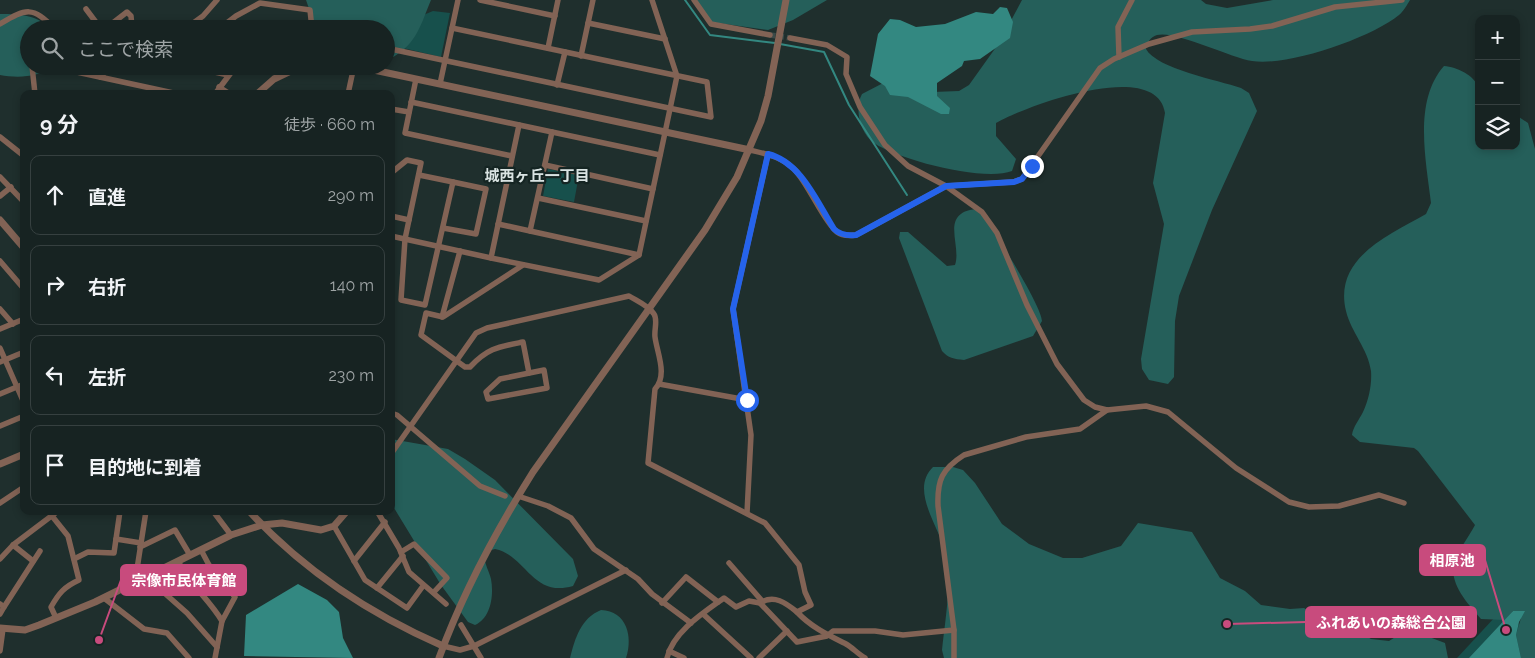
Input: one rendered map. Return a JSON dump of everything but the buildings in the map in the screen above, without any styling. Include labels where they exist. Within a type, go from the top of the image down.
[{"type":"street","points":[[197,20],[217,0]]},
{"type":"street","points":[[440,84],[458,0]]},
{"type":"street","points":[[480,0],[555,16]]},
{"type":"street","points":[[548,48],[558,0]]},
{"type":"street","points":[[581,56],[593,0]]},
{"type":"street","points":[[395,237],[599,280],[639,255],[677,76],[651,0]]},
{"type":"street","points":[[694,0],[711,24],[770,35]]},
{"type":"street","points":[[439,658],[487,548],[518,496],[724,201],[750,150],[768,96],[786,0]]},
{"type":"street","points":[[1119,57],[1118,27],[1132,0]]},
{"type":"street","points":[[395,75],[776,156],[795,170],[834,229],[843,234],[856,235],[946,186],[1014,182],[1022,179],[1100,68],[1119,57],[1149,44],[1192,32],[1265,27],[1335,6],[1402,0]]},
{"type":"street","points":[[231,20],[260,3],[310,10],[311,20]]},
{"type":"street","points":[[86,9],[95,20]]},
{"type":"street","points":[[0,24],[22,11],[31,11],[45,20]]},
{"type":"street","points":[[116,20],[127,12],[131,16],[131,20]]},
{"type":"street","points":[[588,23],[665,39]]},
{"type":"street","points":[[395,50],[711,117],[707,82],[452,28]]},
{"type":"street","points":[[790,38],[827,44],[847,57],[846,74],[860,107],[885,145],[908,166],[946,186],[982,212],[997,233],[1027,305],[1057,364],[1084,400],[1095,407],[1107,410],[1146,406],[1168,412],[1236,468],[1289,502],[1309,507],[1339,506],[1379,495],[1404,503]]},
{"type":"street","points":[[557,85],[565,52]]},
{"type":"street","points":[[33,75],[35,90]]},
{"type":"street","points":[[91,75],[160,90]]},
{"type":"street","points":[[217,90],[228,75]]},
{"type":"street","points":[[262,90],[284,75]]},
{"type":"street","points":[[349,90],[352,75]]},
{"type":"street","points":[[416,79],[404,133],[512,156]]},
{"type":"street","points":[[219,87],[224,90]]},
{"type":"street","points":[[411,102],[660,156]]},
{"type":"street","points":[[395,110],[409,112]]},
{"type":"street","points":[[491,258],[519,125]]},
{"type":"street","points":[[530,231],[552,132]]},
{"type":"street","points":[[0,137],[20,152]]},
{"type":"street","points":[[747,513],[751,435],[733,309],[768,154]]},
{"type":"street","points":[[395,170],[406,160],[421,163],[405,239],[400,300],[425,305],[453,182]]},
{"type":"street","points":[[545,165],[654,188]]},
{"type":"street","points":[[419,175],[486,189],[476,234],[443,228]]},
{"type":"street","points":[[0,177],[20,197]]},
{"type":"street","points":[[0,196],[11,187]]},
{"type":"street","points":[[538,198],[646,221]]},
{"type":"street","points":[[395,217],[409,220]]},
{"type":"street","points":[[0,220],[20,243]]},
{"type":"street","points":[[498,224],[639,255]]},
{"type":"street","points":[[442,316],[460,251]]},
{"type":"street","points":[[0,261],[20,284]]},
{"type":"street","points":[[523,265],[442,316],[426,313],[421,335],[465,367],[470,367],[486,352],[497,347],[523,342],[529,373]]},
{"type":"street","points":[[395,449],[476,333],[487,328],[629,296],[649,309],[656,318],[655,335],[661,372],[659,384],[655,389],[648,463],[765,523],[799,564],[804,592],[811,605],[798,612]]},
{"type":"street","points":[[0,309],[13,324]]},
{"type":"street","points":[[0,329],[20,321]]},
{"type":"street","points":[[0,348],[3,360],[20,394]]},
{"type":"street","points":[[3,360],[20,354]]},
{"type":"street","points":[[544,370],[547,388],[488,399],[486,392],[500,379],[529,373],[544,370]]},
{"type":"street","points":[[659,384],[747,400]]},
{"type":"street","points":[[0,394],[20,386]]},
{"type":"street","points":[[954,658],[954,630],[938,506],[938,487],[942,475],[949,466],[964,455],[1026,438],[1080,429],[1107,410]]},
{"type":"street","points":[[395,414],[480,486],[505,496]]},
{"type":"street","points":[[0,426],[20,418]]},
{"type":"street","points":[[0,464],[20,456]]},
{"type":"street","points":[[0,503],[20,490]]},
{"type":"street","points":[[518,496],[548,506],[572,518],[594,549],[626,570],[662,603],[691,623]]},
{"type":"street","points":[[74,559],[88,552],[114,553],[119,515]]},
{"type":"street","points":[[135,582],[145,515]]},
{"type":"street","points":[[216,515],[231,535]]},
{"type":"street","points":[[253,515],[300,560],[339,589],[394,623],[443,646],[460,650],[474,646],[626,570]]},
{"type":"street","points":[[0,651],[2,629],[25,630],[56,618],[104,598],[231,535],[262,525],[288,523],[322,530],[334,526],[344,515]]},
{"type":"street","points":[[380,515],[402,554],[409,572],[446,604]]},
{"type":"street","points":[[0,559],[13,545],[52,516],[68,536],[79,580],[66,586],[58,594],[52,607],[56,618]]},
{"type":"street","points":[[354,561],[385,522]]},
{"type":"street","points":[[334,526],[365,580],[406,608],[423,586]]},
{"type":"street","points":[[116,539],[141,545],[175,530],[190,555]]},
{"type":"street","points":[[377,588],[402,554],[414,544],[447,578],[434,592]]},
{"type":"street","points":[[13,545],[34,561]]},
{"type":"street","points":[[201,550],[209,565],[235,594],[222,621],[215,658]]},
{"type":"street","points":[[0,614],[2,606],[40,551]]},
{"type":"street","points":[[178,561],[185,576],[214,608],[222,621]]},
{"type":"street","points":[[728,563],[797,642],[827,636],[834,631],[875,631],[903,635],[954,630]]},
{"type":"street","points":[[154,573],[161,590],[187,613],[217,647]]},
{"type":"street","points":[[662,603],[686,577],[718,602]]},
{"type":"street","points":[[104,598],[144,629],[167,633],[189,658]]},
{"type":"street","points":[[667,658],[669,650],[691,623],[724,598],[736,607],[749,601],[761,602],[768,598],[781,601],[798,612],[806,622],[827,636],[848,645],[865,658]]},
{"type":"street","points":[[703,614],[751,658]]},
{"type":"street","points":[[461,625],[480,658]]},
{"type":"street","points":[[759,658],[787,631]]},
{"type":"street","points":[[669,650],[684,658]]},
{"type":"shaded area","points":[[306,0],[431,0],[415,36],[404,49],[395,56],[395,20],[313,20]]},
{"type":"shaded area","points":[[696,0],[827,0],[793,20],[768,30],[711,22]]},
{"type":"shaded area","points":[[1022,0],[1201,0],[1206,4],[1227,8],[1273,0],[1410,0],[1399,15],[1369,33],[1328,49],[1286,60],[1267,62],[1242,59],[1176,36],[1157,35],[1149,40],[1146,49],[1152,56],[1175,68],[1241,88],[1249,93],[1257,111],[1212,210],[1179,296],[1175,321],[1174,377],[1168,384],[1149,380],[1142,369],[1141,359],[1164,224],[1153,183],[1165,113],[1157,97],[1139,89],[1116,87],[1060,98],[1011,115],[996,123],[996,136],[1016,159],[1012,171],[999,174],[982,174],[942,168],[902,156],[874,143],[869,139],[862,127],[859,107],[862,94],[887,81],[933,92],[959,91],[969,85],[999,43]]},
{"type":"shaded area","points":[[1000,7],[1007,8],[1013,22],[1010,38],[980,59],[964,61],[962,66],[937,83],[937,96],[950,108],[949,114],[941,114],[908,97],[890,95],[885,86],[870,76],[878,34],[890,19],[900,20],[916,27],[945,24],[976,12],[993,14]]},
{"type":"shaded area","points":[[433,11],[450,13],[441,57],[395,46],[395,34],[404,23]]},
{"type":"shaded area","points":[[0,14],[28,16],[38,20],[20,20],[20,75],[34,75],[13,77],[0,75]]},
{"type":"shaded area","points":[[1444,66],[1465,72],[1475,81],[1475,150],[1520,150],[1520,118],[1528,123],[1535,149],[1535,658],[1521,658],[1516,635],[1521,618],[1513,611],[1505,620],[1481,619],[1461,594],[1454,579],[1454,564],[1460,549],[1475,525],[1418,451],[1414,448],[1360,442],[1352,435],[1367,402],[1371,371],[1367,355],[1348,319],[1344,292],[1348,276],[1367,250],[1426,214],[1431,203],[1424,132],[1428,96],[1434,80]]},
{"type":"shaded area","points":[[548,169],[579,175],[574,202],[543,196]]},
{"type":"shaded area","points":[[976,209],[981,211],[1016,267],[1034,299],[1042,321],[1033,336],[964,360],[952,358],[942,351],[899,238],[900,232],[908,232],[947,266],[955,265],[955,223],[958,217],[965,212]]},
{"type":"shaded area","points":[[395,440],[448,449],[495,480],[573,559],[578,576],[573,586],[559,588],[548,586],[538,581],[506,553],[495,549],[488,551],[484,556],[492,585],[490,605],[485,617],[475,625],[468,622],[441,585],[395,510]]},
{"type":"shaded area","points":[[933,467],[953,467],[963,470],[975,483],[1002,524],[1029,544],[1063,558],[1082,558],[1121,546],[1138,523],[1192,532],[1220,578],[1245,591],[1261,605],[1290,609],[1304,608],[1314,614],[1323,626],[1330,630],[1353,628],[1371,639],[1389,641],[1408,629],[1445,643],[1448,658],[944,658],[942,650],[947,602],[948,565],[943,544],[928,509],[924,487],[926,476]]},
{"type":"shaded area","points":[[298,584],[327,600],[339,612],[343,638],[353,658],[244,656],[246,615]]},
{"type":"shaded area","points":[[1508,603],[1535,658],[1457,658]]},
{"type":"shaded area","points":[[601,610],[610,611],[617,615],[626,626],[629,642],[626,658],[570,658],[574,643],[584,623],[588,618]]},
{"type":"shaded area","points":[[1513,611],[1525,611],[1519,622],[1516,635],[1521,658],[1469,658]]},
{"type":"waterway","points":[[685,0],[710,35],[775,43]]},
{"type":"waterway","points":[[780,44],[824,52],[849,105],[907,195]]},
{"type":"tunnel","points":[[770,35],[790,38]]},
{"type":"place","name":"ふれあいの森総合公園","points":[[1227,624]]},
{"type":"place","name":"相原池","points":[[1506,630]]},
{"type":"place","name":"宗像市民体育館","points":[[99,640]]},
{"type":"district","name":"城西ヶ丘一丁目","points":[[537,176]]},
{"type":"route","points":[[747,400],[733,320],[733,309],[768,154],[776,156],[795,170],[804,180],[834,229],[849,236],[856,235],[946,186],[1014,182],[1022,179],[1032,166]]}]
